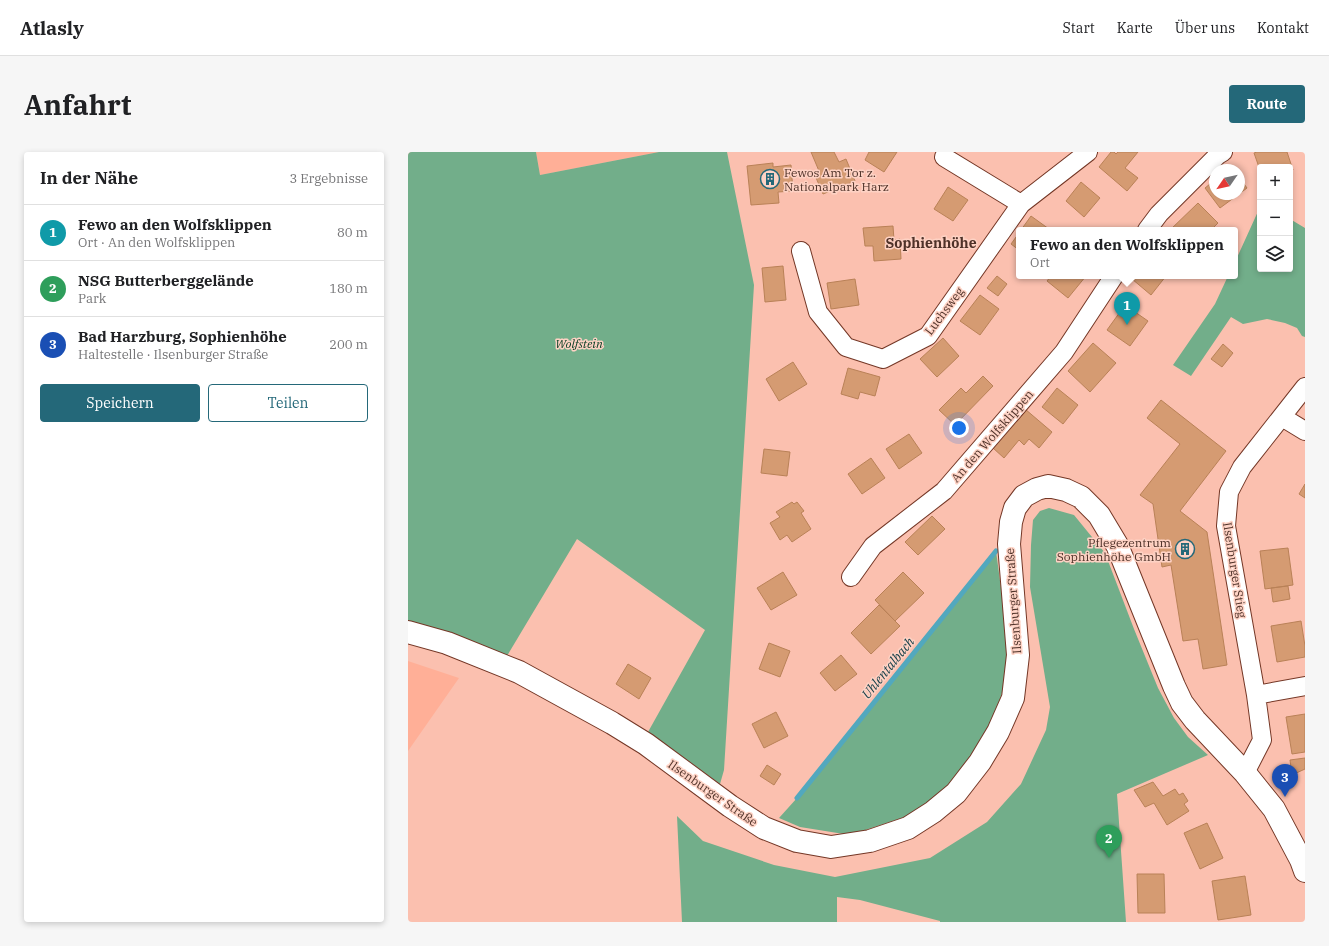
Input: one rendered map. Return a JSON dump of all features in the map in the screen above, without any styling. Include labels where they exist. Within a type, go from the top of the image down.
[{"type":"main road","name":"Ilsenburger Straße","points":[[408,632],[447,643],[519,672],[605,719],[646,744],[730,806],[764,828],[797,841],[831,847],[870,841],[908,828],[933,812],[956,793],[980,762],[998,732],[1013,698],[1018,655],[1009,544],[1011,522],[1015,508],[1024,496],[1036,489],[1048,486],[1066,490],[1081,498],[1099,515],[1117,545],[1182,703],[1195,720],[1245,773],[1274,809],[1301,860],[1305,871]]},
{"type":"street","name":"Luchsweg","points":[[801,251],[818,312],[846,347],[883,360],[928,336],[1021,204],[1088,152]]},
{"type":"street","points":[[1149,227],[1159,214],[1218,155],[1223,152]]},
{"type":"street","points":[[944,157],[1021,204]]},
{"type":"street","name":"An den Wolfsklippen","points":[[850,577],[873,546],[944,491],[1064,352],[1112,279]]},
{"type":"street","name":"Ilsenburger Stieg","points":[[1245,773],[1262,740],[1256,696],[1226,526],[1229,492],[1242,466],[1305,387]]},
{"type":"street","points":[[1282,417],[1305,431]]},
{"type":"street","points":[[1256,696],[1305,686]]},
{"type":"shaded area","points":[[536,152],[659,152],[540,175]]},
{"type":"shaded area","points":[[408,661],[459,678],[408,751]]},
{"type":"green space","name":"Wolfstein","points":[[408,152],[536,152],[540,175],[659,152],[727,152],[754,285],[724,770],[720,784],[648,732],[705,630],[577,539],[501,666],[408,629]]},
{"type":"green space","points":[[1257,214],[1257,272],[1293,272],[1293,221],[1305,228],[1305,337],[1302,336],[1297,328],[1285,323],[1267,319],[1243,324],[1231,317],[1191,376],[1173,365],[1215,304],[1227,279],[1238,279],[1238,255]]},
{"type":"green space","points":[[1049,508],[1074,515],[1105,553],[1158,688],[1174,718],[1188,737],[1208,755],[1117,794],[1126,922],[940,922],[860,900],[837,897],[837,922],[682,922],[677,816],[703,841],[774,865],[835,877],[930,858],[987,822],[1021,784],[1046,730],[1050,707],[1030,587],[1033,520],[1040,511]]},
{"type":"green space","points":[[996,551],[1011,662],[993,723],[962,771],[920,812],[850,835],[800,827],[779,818],[797,798]]},
{"type":"building","points":[[811,152],[834,152],[839,162],[846,159],[855,181],[823,194],[814,173],[819,171]]},
{"type":"building","points":[[869,152],[897,152],[884,172],[865,160]]},
{"type":"building","points":[[1111,152],[1116,154],[1118,152],[1138,152],[1125,168],[1138,178],[1127,191],[1099,167]]},
{"type":"building","points":[[1287,152],[1291,164],[1258,164],[1254,153]]},
{"type":"building","name":"Fewos Am Tor z. Nationalpark Harz","points":[[773,163],[773,167],[791,165],[793,191],[778,192],[779,203],[751,205],[747,166]]},
{"type":"building","points":[[1081,182],[1100,198],[1084,217],[1066,201]]},
{"type":"building","points":[[1209,185],[1209,193],[1205,188]]},
{"type":"building","points":[[948,187],[968,200],[953,221],[934,209]]},
{"type":"building","points":[[1214,200],[1231,200],[1220,208]]},
{"type":"building","points":[[1198,203],[1218,223],[1214,227],[1173,227]]},
{"type":"building","points":[[1031,216],[1046,227],[1023,227]]},
{"type":"building","points":[[893,226],[894,240],[900,239],[901,259],[874,261],[873,246],[865,246],[863,228]]},
{"type":"building","points":[[1016,237],[1016,248],[1011,244]]},
{"type":"building","points":[[783,266],[786,300],[765,302],[762,268]]},
{"type":"building","points":[[997,276],[1007,284],[998,296],[987,288]]},
{"type":"building","points":[[855,279],[859,305],[831,309],[827,283]]},
{"type":"building","points":[[1049,279],[1084,279],[1068,298],[1047,281]]},
{"type":"building","points":[[1132,279],[1164,279],[1151,295]]},
{"type":"building","points":[[980,295],[999,309],[980,335],[960,321]]},
{"type":"building","points":[[1125,305],[1148,321],[1130,346],[1107,330]]},
{"type":"building","points":[[943,338],[959,356],[937,377],[920,359]]},
{"type":"building","points":[[1093,343],[1116,363],[1090,392],[1068,371]]},
{"type":"building","points":[[1223,344],[1233,353],[1222,367],[1211,359]]},
{"type":"building","points":[[793,362],[807,384],[779,401],[766,379]]},
{"type":"building","points":[[848,368],[880,377],[875,396],[860,392],[858,399],[841,394]]},
{"type":"building","points":[[983,376],[993,386],[955,425],[939,410],[961,388],[966,393]]},
{"type":"building","points":[[1057,388],[1078,405],[1063,424],[1042,407]]},
{"type":"building","name":"Pflegezentrum Sophienhöhe GmbH","points":[[1161,400],[1226,451],[1180,511],[1207,532],[1227,665],[1203,669],[1198,639],[1183,641],[1171,565],[1162,567],[1153,504],[1140,495],[1180,444],[1147,418]]},
{"type":"building","points":[[1025,409],[1052,432],[1039,448],[1029,439],[1024,445],[1019,440],[1004,458],[993,448]]},
{"type":"building","points":[[909,434],[922,453],[899,469],[886,449]]},
{"type":"building","points":[[764,449],[790,452],[787,476],[761,473]]},
{"type":"building","points":[[871,458],[885,478],[862,494],[848,474]]},
{"type":"building","points":[[1305,484],[1305,498],[1299,494]]},
{"type":"building","points":[[792,502],[794,504],[797,502],[804,511],[801,513],[811,529],[792,542],[787,535],[780,540],[770,523],[780,517],[776,512]]},
{"type":"building","points":[[932,516],[945,529],[918,555],[905,542]]},
{"type":"building","points":[[1288,548],[1293,585],[1265,589],[1260,551]]},
{"type":"building","points":[[783,572],[797,595],[771,610],[757,588]]},
{"type":"building","points":[[903,572],[924,593],[895,621],[875,600]]},
{"type":"building","points":[[1288,586],[1290,599],[1273,602],[1271,588]]},
{"type":"building","points":[[879,605],[900,626],[871,654],[851,633]]},
{"type":"building","points":[[1301,621],[1305,646],[1305,657],[1277,662],[1271,626]]},
{"type":"building","points":[[769,643],[790,651],[780,677],[759,669]]},
{"type":"building","points":[[841,655],[857,674],[835,691],[820,673]]},
{"type":"building","points":[[628,664],[651,678],[639,699],[616,684]]},
{"type":"building","points":[[776,712],[788,736],[764,748],[752,724]]},
{"type":"building","points":[[1305,714],[1305,752],[1292,754],[1286,717]]},
{"type":"building","points":[[1305,758],[1305,769],[1292,775],[1290,760]]},
{"type":"building","points":[[767,765],[781,774],[774,785],[760,776]]},
{"type":"building","points":[[1153,782],[1163,796],[1175,789],[1179,795],[1183,793],[1188,801],[1184,804],[1189,811],[1167,825],[1154,803],[1145,807],[1134,790]]},
{"type":"building","points":[[1207,823],[1223,858],[1200,869],[1184,833]]},
{"type":"building","points":[[1137,874],[1164,874],[1165,913],[1138,913]]},
{"type":"building","points":[[1245,876],[1251,915],[1218,920],[1212,881]]},
{"type":"waterway","name":"Uhlentalbach","points":[[797,798],[996,551]]},
{"type":"place","name":"Fewos Am Tor z. Nationalpark Harz","points":[[770,179]]},
{"type":"place","name":"Fewo an den Wolfsklippen","points":[[1127,325]]},
{"type":"place","name":"Pflegezentrum Sophienhöhe GmbH","points":[[1185,549]]},
{"type":"place","name":"Bad Harzburg, Sophienhöhe","points":[[1285,797]]},
{"type":"place","name":"NSG Butterberggelände","points":[[1109,858]]},
{"type":"district","name":"Sophienhöhe","points":[[931,243]]}]
